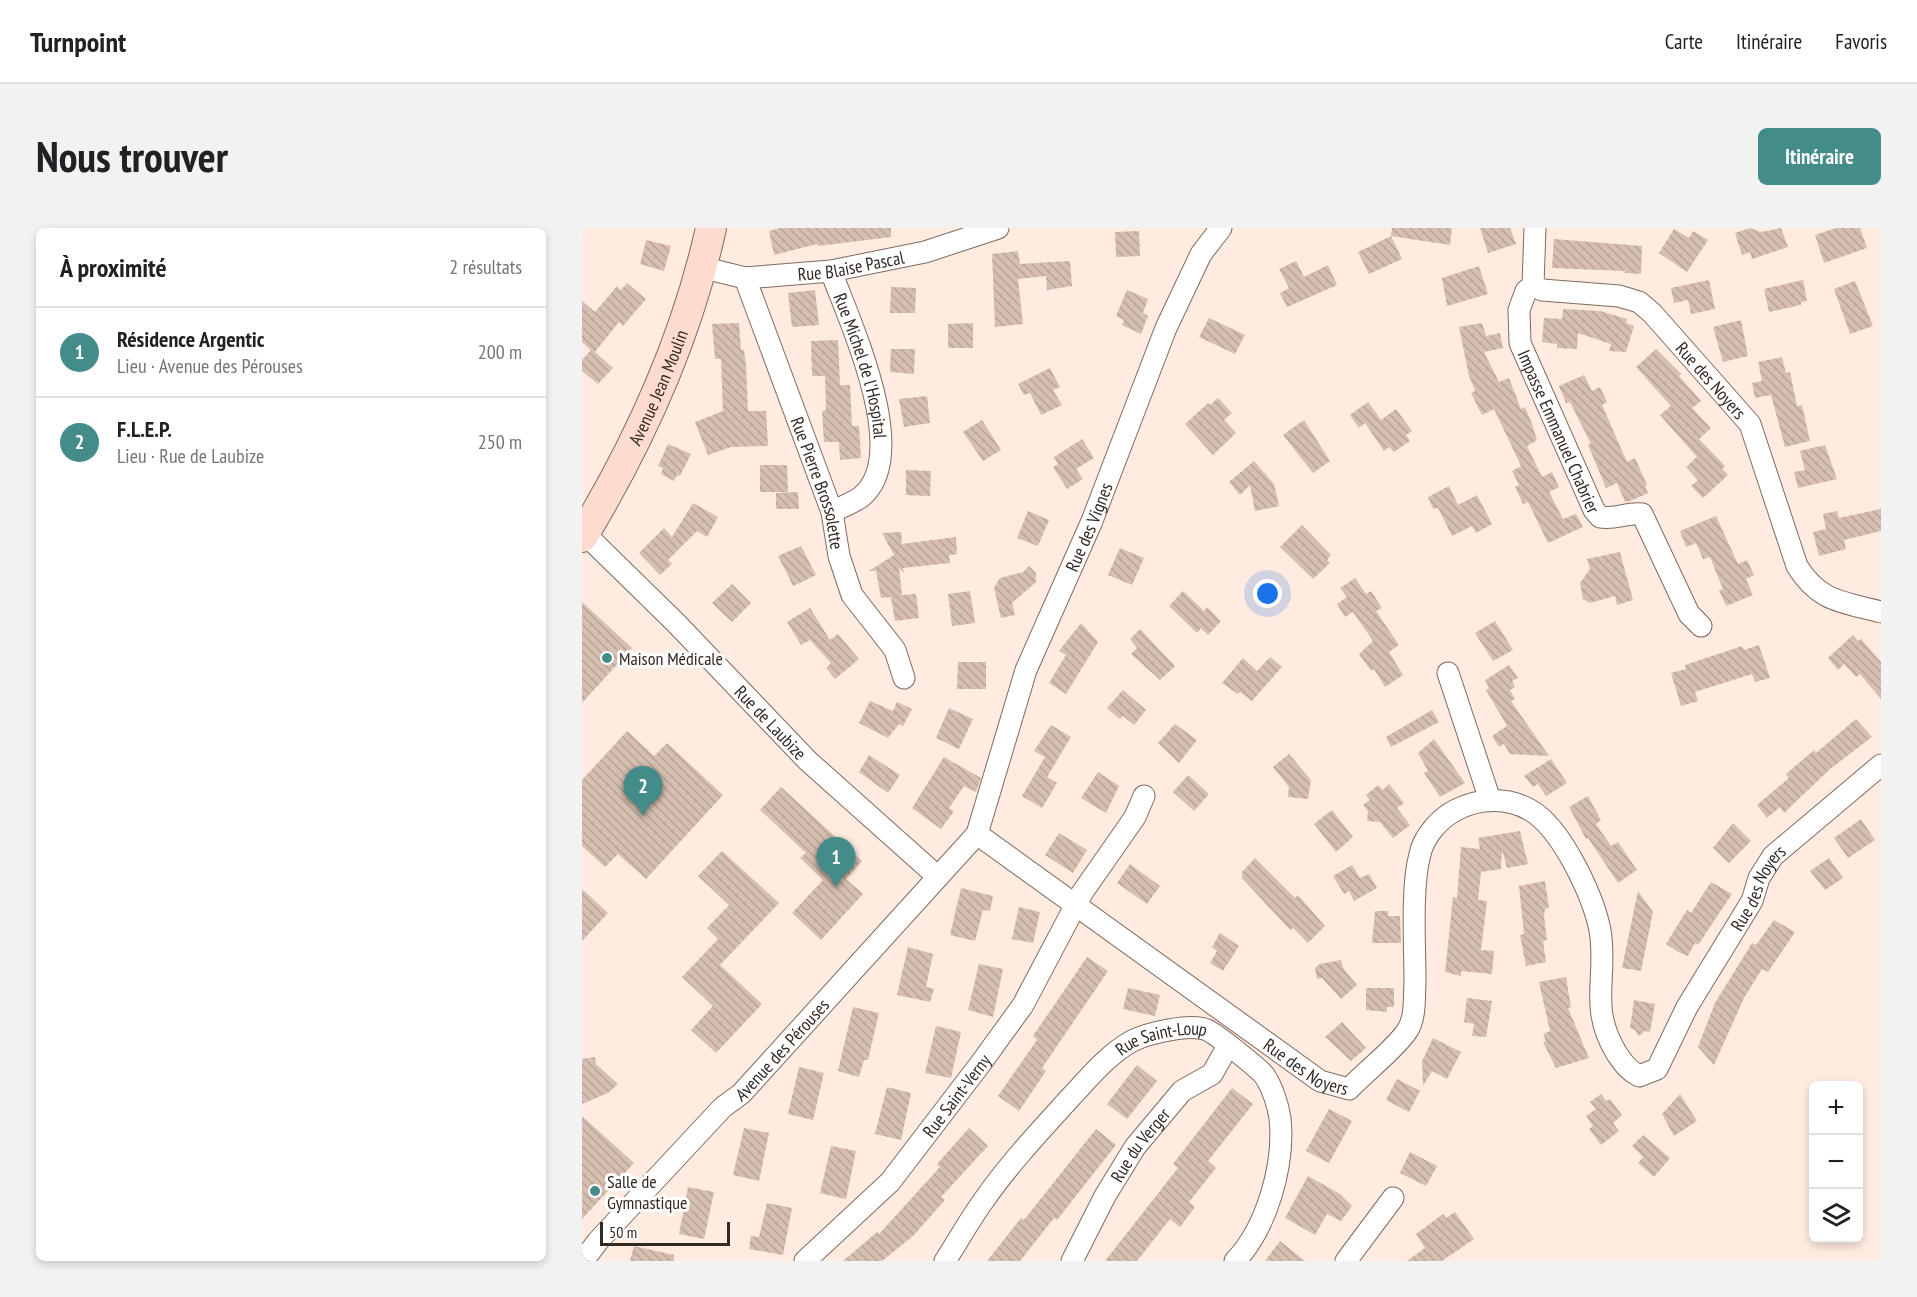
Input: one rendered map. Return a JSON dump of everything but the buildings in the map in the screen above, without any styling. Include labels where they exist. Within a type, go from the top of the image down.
[{"type":"main road","name":"Avenue Jean Moulin","points":[[583,535],[610,488],[669,365],[694,296],[711,228]]},
{"type":"street","name":"Rue Blaise Pascal","points":[[701,267],[745,278],[831,271],[925,252],[998,228]]},
{"type":"street","name":"Rue des Vignes","points":[[978,834],[1026,670],[1092,521],[1166,328],[1200,254],[1221,228]]},
{"type":"street","points":[[1533,285],[1535,228]]},
{"type":"street","name":"Rue Michel de l'Hospital","points":[[831,271],[878,402],[882,444],[873,481],[861,497],[832,512]]},
{"type":"street","name":"Rue Pierre Brossolette","points":[[745,278],[832,512],[839,556],[852,595],[895,650],[904,678]]},
{"type":"street","name":"Rue des Noyers","points":[[1533,285],[1542,290],[1619,296],[1639,302],[1652,314],[1750,424],[1797,566],[1809,585],[1832,599],[1881,612]]},
{"type":"street","name":"Impasse Emmanuel Chabrier","points":[[1533,285],[1526,291],[1519,310],[1520,343],[1594,510],[1600,517],[1611,519],[1633,513],[1642,514],[1689,614],[1701,626]]},
{"type":"street","name":"Rue de Laubize","points":[[583,535],[676,623],[808,761],[938,877]]},
{"type":"street","points":[[1448,673],[1490,800]]},
{"type":"street","name":"Rue des Noyers","points":[[978,834],[1076,907],[1320,1081],[1349,1089],[1408,1030],[1414,1005],[1420,854],[1431,831],[1448,814],[1470,802],[1490,800],[1530,810],[1548,825],[1569,857],[1590,898],[1600,931],[1600,1009],[1605,1034],[1628,1071],[1639,1076],[1657,1069],[1687,1007],[1752,901],[1759,879],[1773,856],[1881,765]]},
{"type":"street","name":"Rue Saint-Verny","points":[[805,1261],[890,1182],[939,1120],[1023,1005],[1082,893],[1135,817],[1144,796]]},
{"type":"street","name":"Avenue des Pérouses","points":[[583,1261],[598,1241],[723,1107],[741,1094],[978,834]]},
{"type":"street","points":[[1207,1029],[1221,1009]]},
{"type":"street","name":"Rue Saint-Loup","points":[[945,1261],[984,1199],[1046,1124],[1101,1066],[1133,1041],[1155,1033],[1181,1029],[1207,1029],[1263,1075],[1273,1094],[1280,1118],[1272,1189],[1263,1220],[1248,1247],[1235,1261]]},
{"type":"street","name":"Rue du Verger","points":[[1072,1261],[1105,1196],[1135,1147],[1182,1091],[1212,1074],[1228,1046]]},
{"type":"street","points":[[1346,1261],[1393,1198]]},
{"type":"place","name":"Maison Médicale","points":[[607,658]]},
{"type":"place","name":"F.L.E.P.","points":[[643,816]]},
{"type":"place","name":"Résidence Argentic","points":[[836,887]]},
{"type":"place","name":"Salle de Gymnastique","points":[[595,1191]]}]
